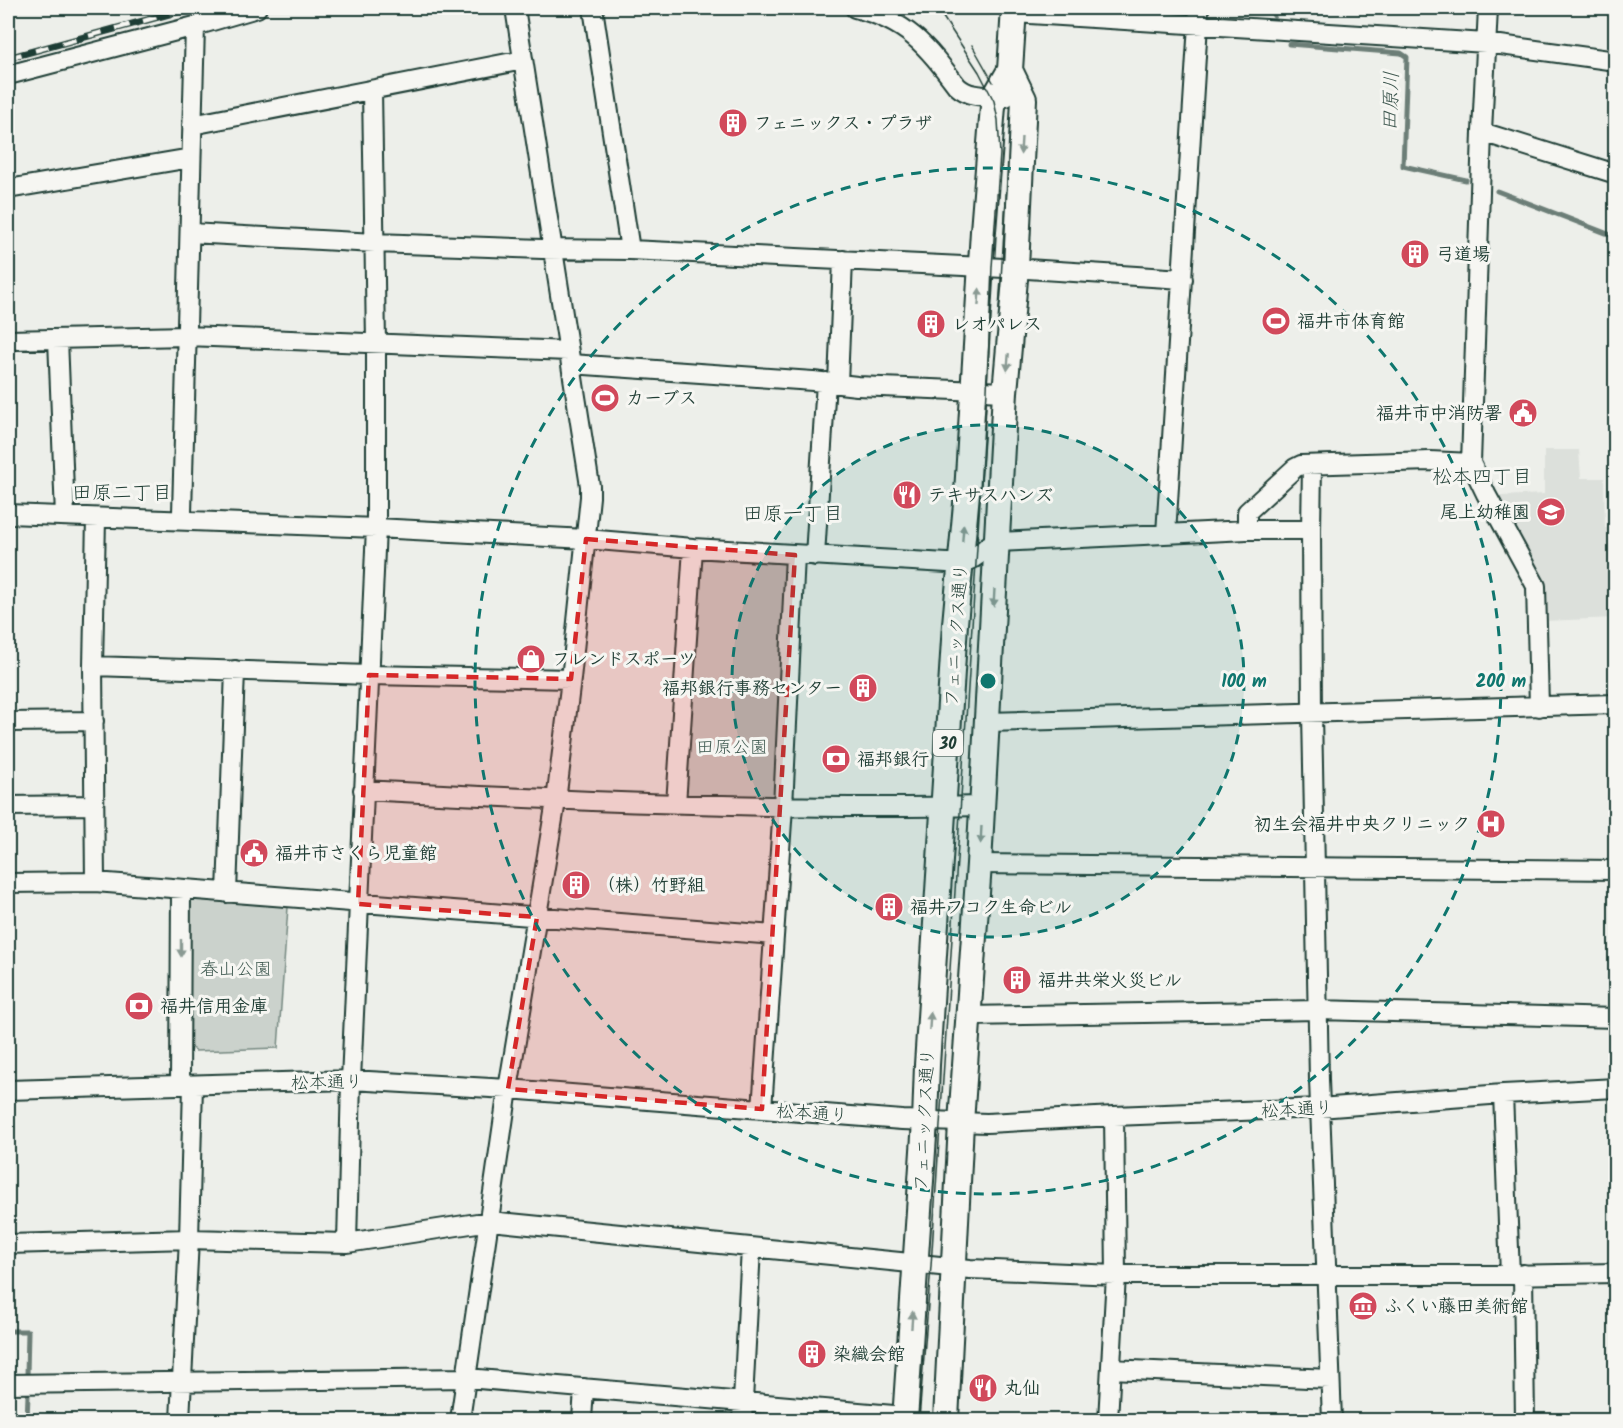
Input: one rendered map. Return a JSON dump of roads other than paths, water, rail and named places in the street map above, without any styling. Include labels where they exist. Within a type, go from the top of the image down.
[{"type":"main road","name":"フェニックス通り","points":[[905,1418],[955,624],[974,390],[993,106],[1010,70],[1014,10]]},
{"type":"main road","name":"フェニックス通り","points":[[946,1420],[961,1123],[980,864],[1005,392],[1016,268],[1024,99],[1010,70]]},
{"type":"street","points":[[8,75],[257,8]]},
{"type":"street","points":[[460,1420],[508,1089],[555,801],[571,679],[590,497],[515,8]]},
{"type":"street","points":[[593,8],[630,250]]},
{"type":"street","points":[[855,8],[890,19],[912,34],[932,54],[962,91],[977,96],[1024,99]]},
{"type":"street","points":[[1488,8],[1471,463],[1536,586],[1539,707]]},
{"type":"street","points":[[1014,10],[1198,16],[1486,44],[1616,61]]},
{"type":"street","points":[[1166,534],[1198,16]]},
{"type":"street","points":[[183,521],[195,26]]},
{"type":"street","points":[[192,125],[523,60]]},
{"type":"street","points":[[347,1243],[358,904],[376,528],[372,90]]},
{"type":"street","points":[[1482,132],[1616,174]]},
{"type":"street","points":[[8,189],[191,158]]},
{"type":"street","points":[[190,233],[375,243],[630,250],[1016,268],[1183,279]]},
{"type":"street","points":[[815,556],[843,260]]},
{"type":"street","points":[[8,340],[187,336],[376,344],[569,357],[856,386],[1005,392]]},
{"type":"street","points":[[58,339],[64,516]]},
{"type":"street","points":[[1247,530],[1247,512],[1298,466],[1430,461],[1471,463]]},
{"type":"street","points":[[1312,465],[1312,713],[1319,1108],[1332,1420]]},
{"type":"street","points":[[8,514],[376,528],[586,539],[795,555],[961,563],[976,557],[993,542],[1247,530],[1311,530]]},
{"type":"street","points":[[95,882],[93,666],[96,518]]},
{"type":"street","points":[[676,804],[693,548]]},
{"type":"street","points":[[762,1109],[783,807],[795,555]]},
{"type":"street","points":[[93,666],[571,679]]},
{"type":"street","points":[[227,893],[235,670]]},
{"type":"street","points":[[987,722],[1616,704]]},
{"type":"street","points":[[8,722],[94,721]]},
{"type":"street","points":[[363,790],[555,801],[783,807],[982,806]]},
{"type":"street","points":[[8,806],[94,805]]},
{"type":"street","points":[[980,864],[1616,870]]},
{"type":"street","points":[[8,883],[95,882],[774,935]]},
{"type":"street","points":[[180,1420],[189,1239],[181,890]]},
{"type":"street","points":[[968,1016],[1318,1010],[1616,1018]]},
{"type":"street","name":"松本通り","points":[[8,1090],[351,1080],[508,1089],[925,1121],[987,1123],[1319,1108],[1616,1088]]},
{"type":"street","points":[[1503,1094],[1517,1274],[1525,1420]]},
{"type":"street","points":[[1108,1420],[1116,1275],[1114,1116]]},
{"type":"street","points":[[8,1244],[189,1239],[347,1243],[490,1221],[953,1268],[1116,1275],[1616,1273]]},
{"type":"street","points":[[743,1412],[751,1248]]},
{"type":"street","points":[[1111,1369],[1330,1379]]},
{"type":"street","points":[[8,1384],[466,1378],[584,1388],[743,1412],[905,1418]]},
{"type":"street","points":[[582,1420],[584,1388]]},
{"type":"waterway","name":"田原川","points":[[1270,8],[1274,16]]},
{"type":"waterway","name":"田原川","points":[[1289,44],[1401,53],[1407,57],[1403,166],[1466,180]]},
{"type":"waterway","name":"田原川","points":[[1497,191],[1616,237]]},
{"type":"waterway","points":[[8,1331],[28,1331],[27,1375]]},
{"type":"waterway","points":[[27,1420],[28,1395]]},
{"type":"tram line","points":[[919,1420],[931,1266],[987,391],[1000,154],[998,120],[994,101],[979,72],[937,8]]},
{"type":"tram line","points":[[972,45],[993,82]]},
{"type":"tram line","points":[[999,310],[1008,169]]},
{"type":"railway","points":[[8,58],[191,8]]},
{"type":"place","name":"フェニックス・プラザ","points":[[733,123]]},
{"type":"place","name":"弓道場","points":[[1415,254]]},
{"type":"place","name":"福井市体育館","points":[[1276,321]]},
{"type":"place","name":"レオパレス","points":[[931,324]]},
{"type":"place","name":"カーブス","points":[[605,398]]},
{"type":"place","name":"福井市中消防署","points":[[1523,413]]},
{"type":"place","name":"テキサスハンズ","points":[[907,495]]},
{"type":"place","name":"尾上幼稚園","points":[[1551,512]]},
{"type":"place","name":"フレンドスポーツ","points":[[531,659]]},
{"type":"place","name":"福邦銀行事務センター","points":[[863,688]]},
{"type":"place","name":"福邦銀行","points":[[836,759]]},
{"type":"place","name":"初生会福井中央クリニック","points":[[1491,824]]},
{"type":"place","name":"福井市さくら児童館","points":[[254,853]]},
{"type":"place","name":"（株）竹野組","points":[[576,885]]},
{"type":"place","name":"福井フコク生命ビル","points":[[889,907]]},
{"type":"place","name":"福井共栄火災ビル","points":[[1017,980]]},
{"type":"place","name":"福井信用金庫","points":[[139,1006]]},
{"type":"place","name":"ふくい藤田美術館","points":[[1363,1306]]},
{"type":"place","name":"染織会館","points":[[812,1354]]},
{"type":"place","name":"丸仙","points":[[983,1388]]},
{"type":"district","name":"松本四丁目","points":[[1482,476]]},
{"type":"district","name":"田原二丁目","points":[[122,492]]},
{"type":"district","name":"田原一丁目","points":[[793,513]]},
{"type":"park label","name":"田原公園","points":[[732,747]]},
{"type":"park label","name":"春山公園","points":[[236,969]]}]
